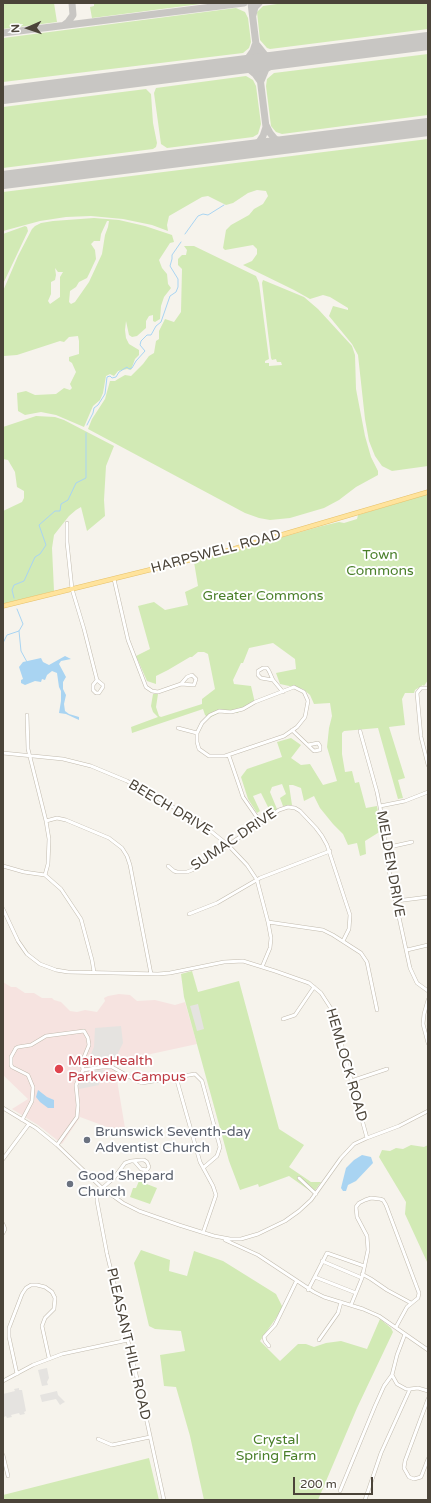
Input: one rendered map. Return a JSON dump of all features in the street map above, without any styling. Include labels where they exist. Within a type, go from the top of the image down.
[{"type":"main road","name":"HARPSWELL ROAD","points":[[3,606],[237,547],[428,492]]},
{"type":"street","points":[[67,524],[67,542],[72,589],[97,680]]},
{"type":"street","points":[[114,579],[128,640],[146,686],[152,692],[158,692],[181,684],[190,676],[193,676],[196,679],[194,685],[181,684]]},
{"type":"street","points":[[273,680],[261,678],[258,675],[258,671],[263,668],[267,668],[273,680],[283,692]]},
{"type":"street","points":[[294,687],[304,692],[308,701],[305,717],[297,727],[284,736],[229,756],[212,756],[202,752],[197,742],[197,733],[202,723],[210,715],[219,711],[231,712],[242,710],[255,702],[283,692],[294,687]]},
{"type":"street","points":[[428,688],[418,690],[417,695],[421,737],[428,764]]},
{"type":"street","points":[[27,715],[29,755],[46,821],[49,848],[48,864],[45,875]]},
{"type":"street","points":[[178,728],[197,733]]},
{"type":"street","points":[[292,730],[308,745]]},
{"type":"street","name":"MELDEN DRIVE","points":[[360,731],[380,806],[385,848],[413,977],[421,987],[428,991]]},
{"type":"street","name":"BEECH DRIVE","points":[[3,753],[64,759],[91,766],[127,782],[202,824],[228,845],[247,866],[257,880],[268,922],[270,945],[262,966]]},
{"type":"street","points":[[229,756],[243,797],[261,822]]},
{"type":"street","points":[[380,806],[405,801],[428,792]]},
{"type":"street","name":"SUMAC DRIVE","points":[[168,866],[177,872],[190,871],[285,807],[295,808],[300,811],[322,836],[330,851],[350,915],[349,929],[343,941]]},
{"type":"street","points":[[46,821],[57,818],[66,820],[109,838],[122,848],[130,865],[150,974]]},
{"type":"street","points":[[385,848],[412,842]]},
{"type":"street","points":[[189,914],[218,903],[257,880],[330,851]]},
{"type":"street","points":[[3,866],[24,872],[45,875],[61,889],[78,915],[84,928],[94,972]]},
{"type":"street","points":[[396,901],[428,897]]},
{"type":"street","name":"HEMLOCK ROAD","points":[[3,909],[18,941],[27,954],[35,961],[62,971],[150,974],[170,973],[230,962],[243,962],[262,966],[309,983],[324,997],[332,1010],[367,1138]]},
{"type":"street","points":[[268,922],[317,928],[343,941],[364,957],[378,1010]]},
{"type":"street","points":[[407,950],[428,945]]},
{"type":"street","points":[[283,1018],[295,1015],[314,987]]},
{"type":"street","points":[[428,1000],[423,1024],[428,1043]]},
{"type":"street","points":[[22,1120],[32,1101],[33,1087],[28,1075],[12,1067],[11,1065],[11,1057],[16,1048],[31,1045],[46,1036],[84,1031],[88,1038],[89,1045],[82,1062],[83,1070],[77,1080],[76,1085],[78,1105],[77,1116],[57,1145]]},
{"type":"street","points":[[83,1070],[112,1067],[142,1083],[195,1074],[201,1079],[204,1086],[220,1149],[217,1156],[203,1168]]},
{"type":"street","points":[[351,1081],[388,1069]]},
{"type":"street","points":[[176,1077],[196,1150],[216,1195],[203,1233]]},
{"type":"street","points":[[3,1108],[29,1124],[57,1145],[102,1188],[133,1209],[224,1239],[265,1259],[308,1290],[374,1314],[396,1327],[428,1350]]},
{"type":"street","points":[[224,1239],[236,1239],[264,1232],[285,1221],[304,1207],[316,1194],[346,1152],[354,1144],[399,1126],[428,1111]]},
{"type":"street","points":[[3,1159],[29,1124]]},
{"type":"street","points":[[102,1188],[114,1178],[125,1163],[134,1161],[144,1160],[147,1162],[147,1170],[141,1169],[134,1161]]},
{"type":"street","points":[[298,1178],[316,1194]]},
{"type":"street","name":"PLEASANT HILL ROAD","points":[[102,1188],[98,1193],[97,1203],[107,1254],[164,1500]]},
{"type":"street","points":[[351,1305],[362,1276],[368,1250],[368,1241],[357,1217],[356,1207],[359,1203],[365,1200],[377,1198],[383,1200],[386,1205],[419,1291],[418,1298],[407,1307],[396,1327]]},
{"type":"street","points":[[3,1224],[5,1229],[3,1233]]},
{"type":"street","points":[[241,1238],[241,1244],[244,1249]]},
{"type":"street","points":[[236,1239],[236,1245]]},
{"type":"street","points":[[308,1290],[322,1261],[328,1253],[364,1266]]},
{"type":"street","points":[[322,1261],[371,1278],[387,1290],[412,1303]]},
{"type":"street","points":[[315,1277],[356,1293]]},
{"type":"street","points":[[269,1346],[264,1337],[275,1325],[296,1282]]},
{"type":"street","points":[[17,1374],[9,1337],[9,1328],[22,1294],[26,1288],[31,1285],[40,1285],[48,1288],[55,1298],[54,1309],[45,1318],[42,1326],[49,1358]]},
{"type":"street","points":[[319,1340],[338,1313],[341,1302]]},
{"type":"street","points":[[340,1491],[375,1406],[384,1386],[392,1375],[397,1355],[405,1334]]},
{"type":"street","points":[[3,1381],[49,1358],[74,1350],[128,1340]]},
{"type":"street","points":[[392,1375],[397,1384],[406,1389],[418,1388],[428,1391]]},
{"type":"street","points":[[365,1500],[381,1453],[410,1389]]},
{"type":"street","points":[[428,1399],[404,1465],[405,1470],[411,1478],[418,1478],[423,1473],[428,1459]]},
{"type":"street","points":[[98,1439],[112,1445],[150,1437]]},
{"type":"street","points":[[3,1455],[8,1476]]},
{"type":"street","points":[[423,1473],[428,1475]]},
{"type":"shaded area","name":"MaineHealth Parkview Campus","points":[[3,982],[11,987],[16,987],[25,993],[34,993],[42,998],[52,998],[61,1002],[70,1011],[77,1012],[85,1010],[97,1012],[105,1001],[104,998],[119,994],[130,995],[137,1001],[155,1000],[175,1005],[185,1002],[197,1044],[114,1062],[126,1134],[80,1117],[62,1144],[38,1125],[12,1109],[28,1099],[3,1075]]},
{"type":"shaded area","points":[[198,1004],[204,1029],[197,1031],[190,1006]]},
{"type":"shaded area","points":[[121,1026],[123,1043],[113,1063],[86,1065],[94,1047],[95,1028]]},
{"type":"shaded area","points":[[103,1069],[106,1081],[99,1082],[99,1085],[79,1089],[78,1083],[84,1073]]},
{"type":"shaded area","points":[[47,1368],[49,1378],[47,1382],[48,1385],[42,1386],[38,1370]]},
{"type":"shaded area","points":[[19,1388],[19,1390],[22,1390],[26,1411],[24,1412],[25,1414],[20,1415],[19,1413],[11,1415],[12,1417],[4,1417],[3,1394],[15,1391],[14,1389]]},
{"type":"shaded area","points":[[57,1391],[58,1395],[65,1402],[60,1405],[56,1399],[42,1402],[40,1395]]},
{"type":"green space","points":[[54,3],[57,22],[3,29],[3,4]]},
{"type":"green space","points":[[94,3],[208,3],[92,18],[90,7],[94,6]]},
{"type":"green space","points":[[284,3],[428,3],[428,29],[270,49],[267,48],[260,40],[257,12],[263,6]]},
{"type":"green space","points":[[236,8],[245,12],[248,18],[251,42],[249,48],[243,53],[3,82],[3,38]]},
{"type":"green space","points":[[428,54],[428,115],[282,134],[276,132],[271,126],[266,86],[267,79],[274,73]]},
{"type":"green space","points":[[246,76],[253,80],[256,86],[261,124],[258,134],[253,137],[167,148],[161,144],[154,93],[156,88]]},
{"type":"green space","points":[[146,89],[151,94],[153,123],[157,143],[156,147],[153,149],[3,168],[3,107]]},
{"type":"green space","points":[[428,139],[428,466],[392,471],[382,466],[375,456],[369,441],[365,419],[358,355],[352,344],[329,316],[333,306],[348,310],[348,308],[330,297],[323,295],[310,299],[243,265],[252,261],[257,254],[257,249],[253,245],[225,250],[223,248],[226,230],[231,225],[249,215],[254,209],[263,204],[268,196],[266,191],[257,190],[248,193],[233,203],[226,205],[208,196],[202,197],[169,216],[167,225],[168,231],[152,225],[123,219],[91,216],[66,217],[40,221],[3,231],[3,192]]},
{"type":"green space","points":[[94,218],[119,220],[145,226],[172,235],[174,242],[170,243],[159,260],[162,268],[167,274],[168,284],[171,288],[164,297],[161,306],[160,319],[155,322],[153,321],[153,315],[149,316],[146,321],[146,328],[137,336],[132,337],[129,335],[126,321],[126,338],[129,344],[139,350],[139,355],[135,359],[131,370],[127,369],[118,371],[114,376],[110,374],[106,376],[103,393],[100,400],[93,406],[84,427],[56,415],[41,412],[25,415],[18,411],[17,393],[26,391],[35,395],[56,394],[64,388],[70,390],[72,388],[70,384],[76,372],[72,363],[69,361],[69,357],[79,354],[78,336],[69,337],[64,342],[60,341],[17,355],[4,356],[3,291],[18,256],[32,229],[41,223]],"holes":[[[107,221],[109,221],[102,254],[89,282],[75,302],[71,304],[69,302],[70,291],[76,287],[79,282],[87,278],[96,259],[95,250],[91,244],[94,241],[100,241],[101,234]],[[55,268],[58,272],[63,272],[60,277],[60,297],[50,304],[48,301],[51,294],[51,282],[55,280]]]},
{"type":"green space","points":[[25,226],[27,227],[28,231],[3,284],[3,234]]},
{"type":"green space","points":[[184,246],[194,246],[256,276],[259,283],[269,359],[265,361],[265,363],[269,363],[269,366],[282,365],[281,362],[277,362],[276,359],[272,360],[271,358],[262,283],[263,280],[304,297],[318,309],[352,346],[355,355],[356,389],[365,436],[371,457],[378,471],[378,475],[356,487],[339,500],[324,508],[290,518],[270,520],[245,513],[88,429],[92,419],[105,399],[110,381],[115,381],[125,375],[131,376],[149,356],[154,353],[156,341],[159,339],[159,331],[165,319],[174,322],[181,312],[182,269],[178,265],[178,259],[182,255],[186,255],[187,250]]},
{"type":"green space","points":[[36,416],[55,417],[64,420],[114,446],[106,466],[104,500],[105,516],[87,531],[81,507],[69,516],[54,535],[52,548],[54,591],[3,604],[3,511],[22,502],[24,498],[24,491],[17,487],[15,472],[8,460],[3,459],[3,427]]},
{"type":"green space","points":[[428,494],[428,680],[424,686],[423,685],[415,690],[414,693],[405,693],[402,699],[405,725],[389,727],[405,778],[398,780],[403,798],[398,799],[378,728],[344,731],[342,733],[342,754],[345,772],[352,771],[355,783],[359,782],[366,808],[377,806],[381,831],[365,841],[366,854],[360,856],[357,843],[348,845],[343,834],[320,808],[314,796],[304,801],[301,788],[289,785],[292,805],[283,806],[280,798],[286,794],[282,784],[272,787],[270,792],[277,809],[268,816],[265,812],[269,809],[261,793],[253,796],[260,811],[257,813],[248,799],[241,777],[247,769],[282,757],[277,742],[291,738],[301,745],[291,758],[301,765],[310,764],[323,785],[337,781],[327,747],[332,716],[330,703],[314,704],[310,695],[303,689],[280,684],[276,673],[296,669],[295,659],[273,643],[249,648],[243,663],[241,663],[233,680],[234,684],[251,686],[255,703],[237,713],[221,712],[209,718],[205,715],[203,709],[132,733],[131,727],[158,717],[153,712],[151,706],[153,694],[158,694],[156,707],[159,716],[161,717],[202,704],[202,699],[215,689],[208,654],[204,652],[198,652],[192,657],[156,676],[156,684],[147,681],[136,656],[150,649],[138,606],[154,602],[165,610],[188,605],[185,592],[198,586],[194,562],[322,526],[339,522],[344,523],[357,519],[358,515]]},
{"type":"green space","points":[[192,971],[198,992],[239,981],[279,1129],[304,1145],[289,1167],[311,1182],[321,1182],[313,1193],[289,1176],[259,1187],[258,1184],[240,1190],[229,1161],[184,997],[181,974]]},
{"type":"green space","points":[[411,1145],[424,1147],[428,1145],[428,1264],[405,1214],[406,1202],[379,1157],[382,1150],[390,1151],[396,1148],[403,1149]]},
{"type":"green space","points":[[139,1181],[157,1188],[150,1204],[130,1197],[133,1188],[136,1188]]},
{"type":"green space","name":"Crystal Spring Farm","points":[[141,1250],[170,1260],[169,1271],[187,1276],[194,1251],[223,1261],[276,1294],[283,1308],[260,1341],[280,1361],[298,1344],[306,1344],[314,1347],[326,1343],[341,1341],[367,1349],[380,1319],[391,1328],[393,1332],[357,1408],[318,1500],[204,1500],[190,1436],[176,1387],[164,1386],[160,1355],[185,1351],[181,1331],[155,1329],[149,1326],[134,1263]]},
{"type":"green space","points":[[149,1458],[159,1500],[3,1500],[3,1495]]},
{"type":"water","points":[[65,656],[71,659],[61,661],[59,664],[66,677],[63,682],[63,689],[66,695],[64,704],[65,711],[79,717],[79,720],[66,714],[59,713],[61,691],[57,673],[52,671],[47,675],[45,680],[42,679],[41,682],[35,681],[25,685],[21,683],[21,680],[23,679],[19,667],[23,662],[41,658],[43,662],[49,665]]},
{"type":"water","points":[[38,1090],[54,1100],[54,1108],[48,1108],[40,1102],[36,1097]]},
{"type":"water","points":[[362,1155],[371,1157],[373,1163],[356,1181],[348,1185],[346,1191],[343,1191],[341,1188],[346,1168]]},
{"type":"waterway","points":[[185,234],[198,216],[203,214],[208,215],[224,205]]},
{"type":"waterway","points":[[87,425],[94,408],[98,405],[105,394],[107,377],[116,377],[119,372],[127,367],[129,369],[132,368],[145,351],[140,345],[141,341],[147,335],[151,335],[156,326],[161,322],[170,296],[176,292],[178,287],[178,279],[170,266],[172,255],[181,242]]},
{"type":"waterway","points":[[14,598],[12,590],[14,585],[24,581],[35,557],[40,554],[46,545],[39,525],[55,511],[60,511],[61,504],[68,500],[76,483],[86,478],[86,433]]},
{"type":"waterway","points":[[3,643],[7,635],[19,631],[23,624],[17,609]]},
{"type":"waterway","points":[[19,631],[21,651],[27,662]]},
{"type":"taxiway","points":[[64,25],[73,15],[72,3]]},
{"type":"taxiway","points":[[3,33],[244,3]]},
{"type":"taxiway","points":[[247,150],[259,142],[266,127],[251,3]]},
{"type":"taxiway","points":[[253,15],[255,7],[259,3]]},
{"type":"taxiway","points":[[234,66],[248,58],[255,45]]},
{"type":"taxiway","points":[[257,45],[265,55],[278,60]]},
{"type":"taxiway","points":[[261,81],[266,69],[280,60]]},
{"type":"taxiway","points":[[234,66],[249,69],[260,81]]},
{"type":"taxiway","points":[[266,125],[275,139],[283,143],[291,144]]},
{"type":"runway","points":[[3,95],[428,41]]},
{"type":"runway","points":[[3,180],[428,127]]},
{"type":"place","name":"MaineHealth Parkview Campus","points":[[59,1069]]},
{"type":"place","name":"Brunswick Seventh-day Adventist Church","points":[[87,1140]]},
{"type":"place","name":"Good Shepard Church","points":[[70,1184]]},
{"type":"park label","name":"Town Commons","points":[[380,564]]},
{"type":"park label","name":"Greater Commons","points":[[263,596]]}]
